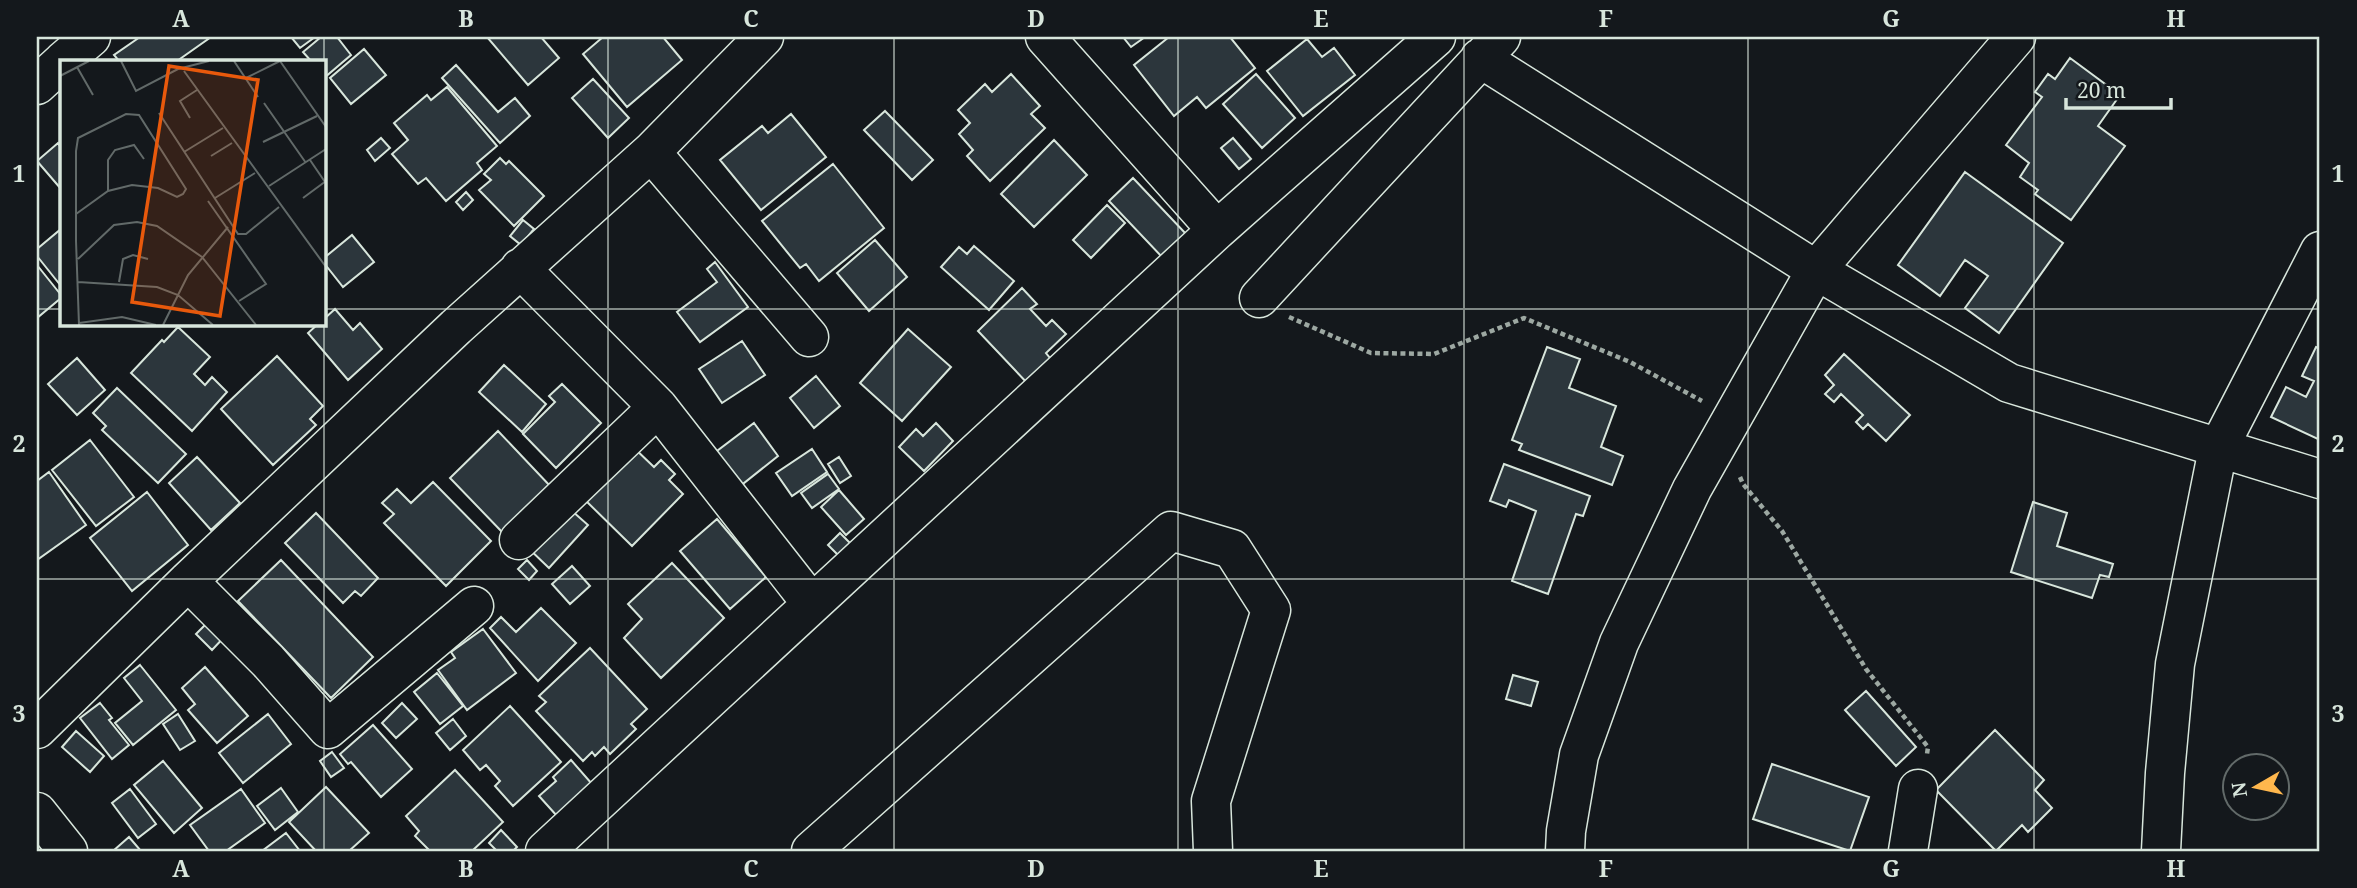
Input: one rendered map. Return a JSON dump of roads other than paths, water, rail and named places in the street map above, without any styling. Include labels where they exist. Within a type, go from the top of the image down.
[{"type":"street","points":[[64,60],[91,37]]},
{"type":"street","points":[[37,729],[188,581],[456,327],[651,152],[764,37]]},
{"type":"street","points":[[1045,37],[1217,230]]},
{"type":"street","points":[[545,851],[1217,230],[1436,37]]},
{"type":"street","points":[[1565,851],[1579,755],[1619,643],[1692,489],[1816,270],[2016,37]]},
{"type":"street","points":[[1259,298],[1490,48],[1816,270],[2010,383],[2320,479]]},
{"type":"street","points":[[37,85],[60,64]]},
{"type":"street","points":[[651,152],[809,337]]},
{"type":"street","points":[[2161,851],[2175,664],[2218,449],[2320,251]]},
{"type":"street","points":[[520,268],[658,407],[812,604]]},
{"type":"street","points":[[519,540],[658,407]]},
{"type":"street","points":[[811,851],[1171,531],[1232,549],[1272,610],[1211,801],[1213,851]]},
{"type":"street","points":[[188,581],[268,661],[328,729],[474,606]]},
{"type":"street","points":[[1908,851],[1918,789]]},
{"type":"street","points":[[37,811],[68,851]]}]
